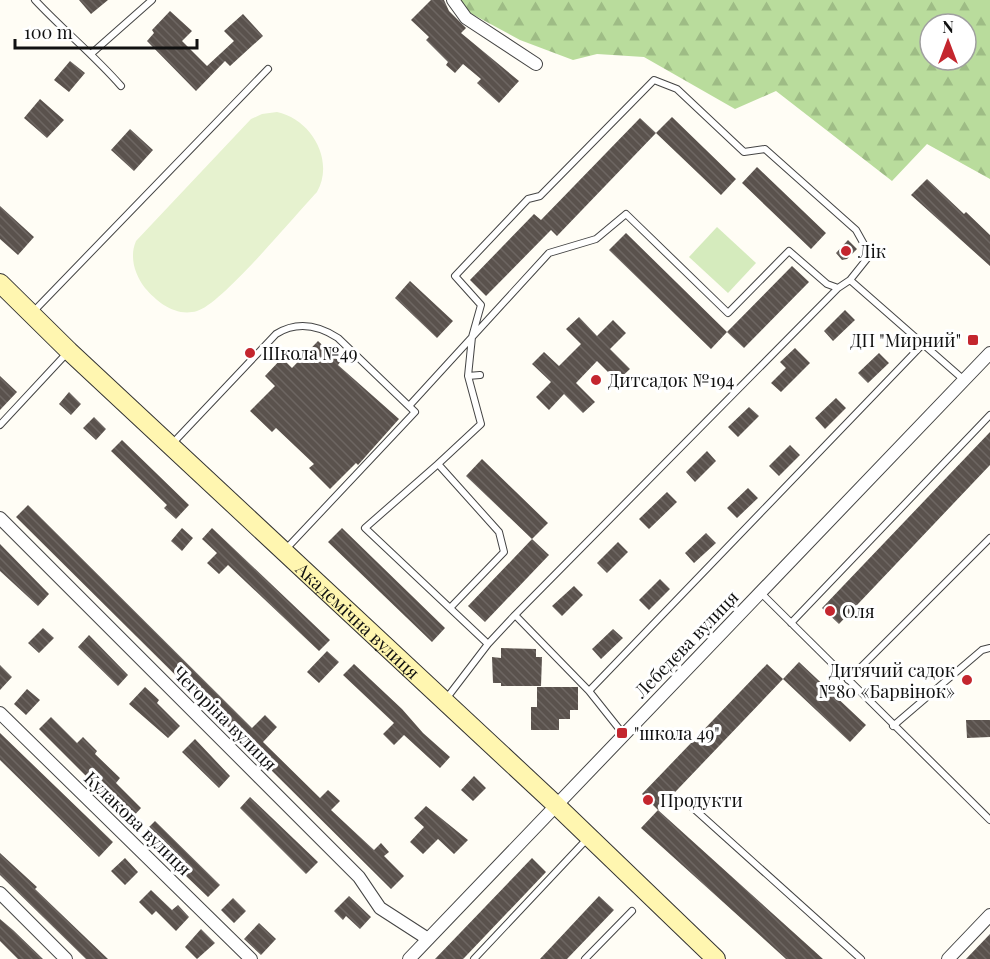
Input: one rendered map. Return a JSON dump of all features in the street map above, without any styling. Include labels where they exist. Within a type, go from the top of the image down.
[{"type":"main road","name":"Академічна вулиця","points":[[0,283],[69,351],[556,805],[716,959]]},
{"type":"street","points":[[453,0],[466,18],[536,64]]},
{"type":"street","name":"Лебедєва вулиця","points":[[409,959],[990,353]]},
{"type":"street","name":"Чегоріна вулиця","points":[[0,518],[359,878],[380,908],[428,939]]},
{"type":"street","name":"Кулакова вулиця","points":[[0,713],[251,959]]},
{"type":"street","points":[[0,893],[66,959]]},
{"type":"street","points":[[948,959],[990,915]]},
{"type":"lane","points":[[35,0],[67,34],[92,53],[121,86]]},
{"type":"lane","points":[[92,53],[152,0]]},
{"type":"lane","points":[[32,313],[268,69]]},
{"type":"lane","points":[[444,702],[488,644],[515,615],[838,288],[850,280],[870,255],[856,230],[765,149],[744,152],[676,89],[654,80],[540,196],[528,199],[455,276],[481,305],[472,337],[468,376],[481,424],[365,528],[488,644]]},
{"type":"lane","points":[[409,406],[549,253],[596,239],[626,214],[728,313],[789,251],[827,284],[838,288]]},
{"type":"lane","points":[[850,280],[964,380]]},
{"type":"lane","points":[[171,445],[276,334],[294,326],[316,327],[338,338],[415,412],[284,551]]},
{"type":"lane","name":"Лебедєва вулиця","points":[[589,691],[923,344]]},
{"type":"lane","points":[[0,425],[69,351]]},
{"type":"lane","points":[[468,376],[480,375]]},
{"type":"lane","points":[[791,623],[990,415]]},
{"type":"lane","points":[[438,464],[499,532],[504,552],[450,608]]},
{"type":"lane","points":[[848,680],[990,538]]},
{"type":"lane","points":[[760,592],[990,820]]},
{"type":"lane","points":[[515,615],[589,691],[624,735]]},
{"type":"lane","points":[[893,726],[982,650],[990,648]]},
{"type":"lane","points":[[692,807],[861,959]]},
{"type":"lane","points":[[475,959],[589,837]]},
{"type":"lane","points":[[585,959],[633,910]]},
{"type":"green space","points":[[459,0],[990,0],[990,179],[927,144],[892,181],[776,91],[735,109],[644,57],[597,54],[573,60],[520,40],[470,13]]},
{"type":"green space","points":[[277,112],[300,123],[316,143],[323,167],[322,180],[317,192],[258,258],[208,305],[197,311],[189,312],[168,307],[150,294],[138,277],[133,259],[136,241],[251,119],[262,114]]},
{"type":"green space","points":[[717,227],[756,263],[728,293],[689,257]]},
{"type":"building","points":[[79,0],[108,0],[91,14]]},
{"type":"building","points":[[431,0],[444,0],[449,11],[466,28],[461,33],[519,81],[499,103],[477,83],[481,79],[463,64],[455,73],[446,65],[448,62],[426,40],[429,37],[411,20]]},
{"type":"building","points":[[170,11],[192,31],[182,41],[207,66],[234,41],[224,31],[243,14],[263,36],[230,66],[225,61],[196,91],[147,41],[154,33],[152,30]]},
{"type":"building","points":[[70,61],[85,73],[69,92],[54,80]]},
{"type":"building","points":[[40,99],[64,120],[47,138],[24,118]]},
{"type":"building","points":[[672,117],[736,179],[721,195],[656,133]]},
{"type":"building","points":[[640,118],[656,133],[557,236],[551,230],[486,296],[470,280],[534,214],[541,220]]},
{"type":"building","points":[[130,129],[153,150],[134,171],[111,150]]},
{"type":"building","points":[[757,167],[826,233],[811,249],[742,183]]},
{"type":"building","points":[[927,179],[990,235],[990,266],[911,195]]},
{"type":"building","points":[[0,206],[34,237],[18,255],[0,239]]},
{"type":"building","points":[[626,233],[727,332],[711,349],[609,250]]},
{"type":"building","name":"Лік","points":[[848,240],[857,249],[847,259],[842,260],[836,253]]},
{"type":"building","points":[[792,266],[809,282],[744,348],[727,332]]},
{"type":"building","points":[[410,281],[453,321],[437,338],[395,298]]},
{"type":"building","points":[[845,310],[855,320],[833,341],[824,331]]},
{"type":"building","points":[[579,317],[597,336],[613,320],[626,333],[610,349],[630,369],[617,381],[597,361],[576,383],[595,402],[583,413],[564,394],[549,410],[536,397],[551,382],[532,364],[544,352],[559,366],[581,344],[566,329]]},
{"type":"building","points":[[318,341],[340,362],[338,365],[399,419],[358,465],[356,463],[330,489],[309,468],[314,464],[276,428],[272,432],[250,411],[275,386],[265,376],[282,358],[292,368]]},
{"type":"building","points":[[795,348],[810,363],[781,392],[771,383],[786,368],[780,362]]},
{"type":"building","points":[[879,353],[889,363],[868,383],[858,373]]},
{"type":"building","points":[[0,376],[17,392],[0,410]]},
{"type":"building","points":[[69,392],[81,404],[71,415],[59,404]]},
{"type":"building","points":[[836,398],[846,408],[825,429],[815,418]]},
{"type":"building","points":[[749,407],[759,416],[738,437],[728,427]]},
{"type":"building","points":[[94,417],[106,429],[96,440],[83,428]]},
{"type":"building","points":[[990,432],[990,465],[839,624],[822,608]]},
{"type":"building","points":[[122,440],[189,505],[176,519],[164,508],[167,505],[111,451]]},
{"type":"building","points":[[790,445],[800,455],[779,476],[769,466]]},
{"type":"building","points":[[707,451],[716,461],[695,482],[686,472]]},
{"type":"building","points":[[482,459],[548,523],[532,539],[466,476]]},
{"type":"building","points":[[748,488],[758,498],[737,518],[727,508]]},
{"type":"building","points":[[667,492],[677,502],[649,529],[639,519]]},
{"type":"building","points":[[28,505],[252,728],[265,715],[277,727],[263,742],[320,798],[328,790],[340,801],[331,810],[374,850],[381,843],[389,852],[384,856],[404,876],[391,889],[16,517]]},
{"type":"building","points":[[182,528],[193,538],[182,551],[171,541]]},
{"type":"building","points":[[212,528],[330,640],[319,651],[228,565],[219,574],[207,563],[217,553],[202,539]]},
{"type":"building","points":[[342,528],[445,628],[432,642],[328,542]]},
{"type":"building","points":[[706,533],[716,543],[694,563],[685,553]]},
{"type":"building","points":[[532,539],[549,555],[485,622],[468,606]]},
{"type":"building","points":[[618,542],[628,552],[607,573],[597,563]]},
{"type":"building","points":[[0,544],[49,594],[38,606],[0,571]]},
{"type":"building","points":[[660,579],[670,589],[649,610],[639,600]]},
{"type":"building","points":[[574,586],[583,595],[562,616],[552,606]]},
{"type":"building","points":[[43,628],[54,638],[39,653],[28,643]]},
{"type":"building","points":[[613,629],[623,638],[601,659],[592,649]]},
{"type":"building","points":[[89,635],[128,675],[118,686],[78,647]]},
{"type":"building","points":[[501,648],[536,649],[536,657],[542,657],[541,686],[501,686],[501,683],[493,683],[492,657],[501,658]]},
{"type":"building","points":[[327,651],[339,662],[319,683],[307,672]]},
{"type":"building","points":[[799,662],[866,725],[850,742],[783,679]]},
{"type":"building","points":[[354,664],[450,757],[440,768],[404,735],[394,745],[383,734],[394,723],[343,675]]},
{"type":"building","points":[[767,664],[783,679],[658,810],[642,794]]},
{"type":"building","points":[[0,665],[12,677],[0,690]]},
{"type":"building","points":[[145,687],[180,726],[168,738],[129,704]]},
{"type":"building","points":[[537,687],[578,687],[578,710],[570,710],[570,719],[559,719],[559,730],[531,730],[531,707],[537,707]]},
{"type":"building","points":[[27,689],[40,700],[26,715],[14,704]]},
{"type":"building","points":[[51,717],[77,743],[83,737],[97,751],[95,754],[120,778],[116,783],[141,808],[130,820],[39,729]]},
{"type":"building","points":[[966,720],[990,720],[990,737],[967,738]]},
{"type":"building","points":[[0,733],[113,842],[99,857],[0,760]]},
{"type":"building","points":[[195,739],[230,776],[219,788],[182,752]]},
{"type":"building","points":[[474,776],[486,788],[473,801],[461,790]]},
{"type":"building","points":[[250,797],[318,862],[306,874],[240,808]]},
{"type":"building","points":[[426,806],[468,840],[454,854],[438,839],[423,854],[410,842],[424,827],[414,818]]},
{"type":"building","points":[[658,810],[823,959],[786,959],[641,828]]},
{"type":"building","points":[[155,821],[220,885],[208,897],[142,834]]},
{"type":"building","points":[[0,853],[108,959],[86,959],[0,875]]},
{"type":"building","points":[[125,858],[138,872],[125,885],[111,871]]},
{"type":"building","points":[[532,858],[546,872],[466,956],[463,959],[435,959]]},
{"type":"building","points":[[151,890],[172,910],[178,905],[189,917],[176,931],[156,911],[152,915],[139,902]]},
{"type":"building","points":[[349,896],[371,917],[360,929],[346,916],[343,920],[334,911]]},
{"type":"building","points":[[599,896],[614,910],[567,959],[540,959]]},
{"type":"building","points":[[233,898],[246,911],[234,923],[221,910]]},
{"type":"building","points":[[0,919],[43,959],[18,959],[0,941]]},
{"type":"building","points":[[259,923],[276,939],[261,955],[244,939]]},
{"type":"building","points":[[201,929],[215,943],[197,959],[185,947]]},
{"type":"building","points":[[990,934],[990,959],[966,959]]},
{"type":"place","name":"Лік","points":[[846,251]]},
{"type":"place","name":"ДП \"Мирний\"","points":[[973,340]]},
{"type":"place","name":"Школа №49","points":[[250,353]]},
{"type":"place","name":"Дитсадок №194","points":[[596,380]]},
{"type":"place","name":"Оля","points":[[830,611]]},
{"type":"place","name":"Дитячий садок №80 «Барвінок»","points":[[967,680]]},
{"type":"place","name":"\"школа 49\"","points":[[622,733]]},
{"type":"place","name":"Продукти","points":[[648,800]]}]
